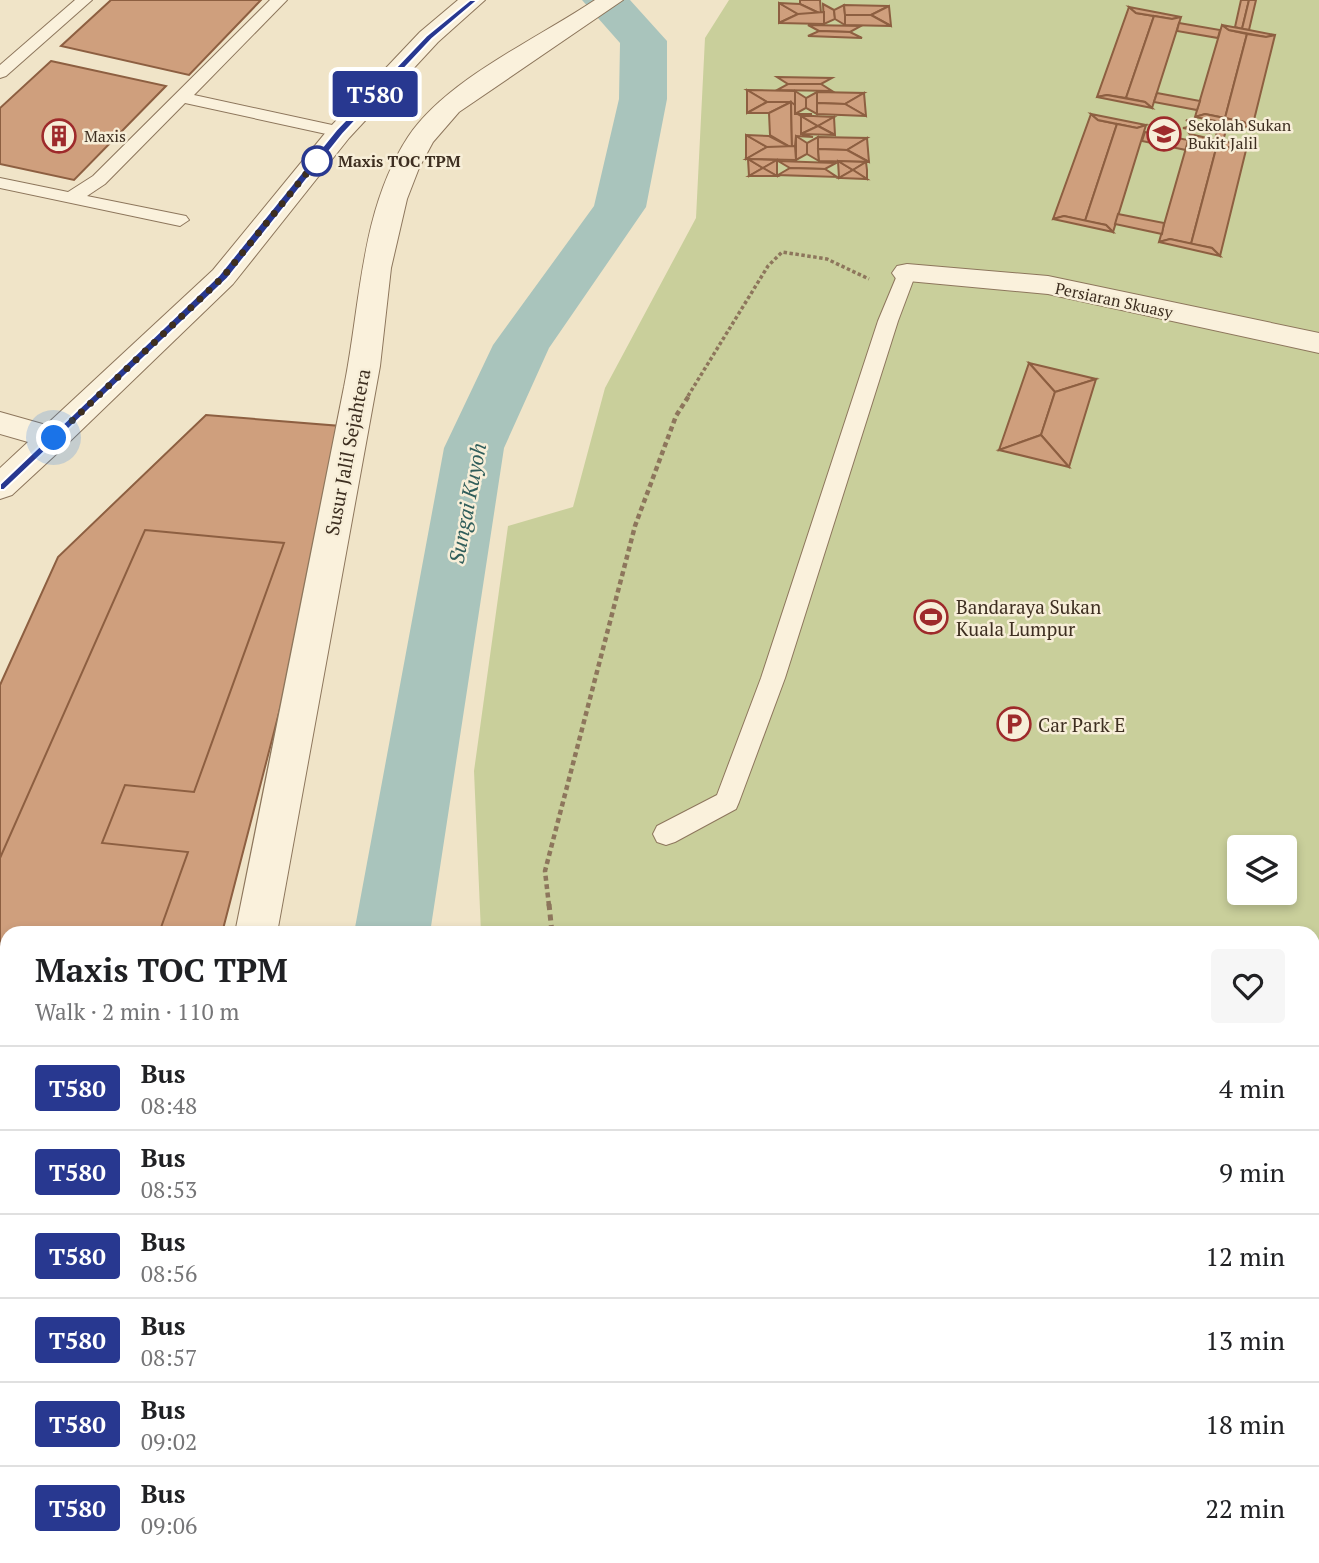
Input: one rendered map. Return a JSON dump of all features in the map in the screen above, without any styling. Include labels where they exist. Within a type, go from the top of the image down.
[{"type":"street","name":"Susur Jalil Sejahtera","points":[[257,926],[395,189],[413,148],[439,117],[473,89],[611,0]]},
{"type":"street","points":[[0,487],[223,277],[340,132],[429,37],[470,2]]},
{"type":"street","name":"Persiaran Skuasy","points":[[907,273],[1048,285],[1319,343]]},
{"type":"street","points":[[0,423],[54,438]]},
{"type":"lane","points":[[0,73],[84,0]]},
{"type":"lane","points":[[71,198],[99,180],[278,0]]},
{"type":"lane","points":[[180,97],[340,132]]},
{"type":"lane","points":[[0,183],[180,220]]},
{"type":"lane","points":[[666,834],[727,802],[773,678],[888,321],[907,273]]},
{"type":"path","points":[[551,926],[545,871],[635,526],[676,416],[768,265],[782,252],[801,252],[839,264],[869,279]]},
{"type":"green space","name":"Bandaraya Sukan Kuala Lumpur","points":[[729,0],[1319,0],[1319,926],[481,926],[474,771],[508,526],[573,507],[605,388],[696,218],[705,38]]},
{"type":"building","points":[[111,0],[261,0],[189,75],[61,46]]},
{"type":"building","points":[[800,0],[820,0],[821,14],[800,4]]},
{"type":"building","points":[[1241,0],[1249,0],[1242,29],[1235,27]]},
{"type":"building","points":[[1249,0],[1256,0],[1249,30],[1242,29]]},
{"type":"building","points":[[779,3],[798,14],[779,23]]},
{"type":"building","points":[[779,3],[800,4],[821,14],[798,14]]},
{"type":"building","points":[[823,4],[834,10],[835,19],[824,24]]},
{"type":"building","points":[[844,5],[845,25],[835,19],[834,10]]},
{"type":"building","points":[[844,5],[889,6],[871,15],[845,15]]},
{"type":"building","points":[[889,6],[891,26],[871,15]]},
{"type":"building","points":[[1129,7],[1136,13],[1154,16],[1126,98],[1107,95],[1097,97]]},
{"type":"building","points":[[1129,7],[1181,17],[1172,19],[1136,13]]},
{"type":"building","points":[[824,12],[824,24],[779,23],[798,14]]},
{"type":"building","points":[[845,15],[871,15],[891,26],[845,25]]},
{"type":"building","points":[[1154,16],[1172,19],[1181,17],[1152,108],[1145,102],[1126,98]]},
{"type":"building","points":[[1179,23],[1220,30],[1218,38],[1177,31]]},
{"type":"building","points":[[808,25],[861,26],[850,32],[819,31]]},
{"type":"building","points":[[1222,25],[1229,30],[1247,34],[1225,118],[1205,114],[1195,117]]},
{"type":"building","points":[[1222,25],[1275,35],[1266,37],[1229,30]]},
{"type":"building","points":[[819,31],[850,32],[862,38],[808,36]]},
{"type":"building","points":[[1247,34],[1266,37],[1275,35],[1252,128],[1244,122],[1225,118]]},
{"type":"building","name":"Maxis","points":[[51,61],[166,86],[74,180],[0,164],[0,108]]},
{"type":"building","points":[[777,77],[832,78],[821,84],[788,84]]},
{"type":"building","points":[[788,84],[821,84],[832,91],[777,90]]},
{"type":"building","points":[[747,90],[795,91],[795,105],[767,102]]},
{"type":"building","points":[[747,90],[767,102],[747,113]]},
{"type":"building","points":[[795,91],[806,98],[806,108],[795,114]]},
{"type":"building","points":[[817,92],[817,114],[806,108],[806,98]]},
{"type":"building","points":[[817,92],[864,93],[845,104],[817,103]]},
{"type":"building","points":[[864,93],[866,116],[845,104]]},
{"type":"building","points":[[1157,93],[1200,101],[1197,110],[1154,102]]},
{"type":"building","points":[[1107,95],[1145,102],[1152,108],[1097,97]]},
{"type":"building","points":[[767,102],[791,102],[769,113],[747,113]]},
{"type":"building","points":[[791,102],[792,148],[770,135],[769,113]]},
{"type":"building","points":[[791,102],[795,105],[795,114],[812,114],[801,116],[801,134],[813,137],[796,136],[795,146],[792,148]]},
{"type":"building","points":[[817,103],[845,104],[866,116],[817,114]]},
{"type":"building","points":[[1091,114],[1098,120],[1117,124],[1085,221],[1064,216],[1053,219]]},
{"type":"building","points":[[1091,114],[1146,125],[1137,128],[1098,120]]},
{"type":"building","points":[[1205,114],[1244,122],[1252,128],[1195,117]]},
{"type":"building","points":[[801,116],[818,126],[801,134]]},
{"type":"building","points":[[801,116],[813,116],[834,117],[818,126]]},
{"type":"building","points":[[834,117],[835,135],[818,126]]},
{"type":"building","points":[[1186,120],[1210,125],[1217,131],[1193,126]]},
{"type":"building","points":[[1220,122],[1228,123],[1223,141],[1215,139]]},
{"type":"building","points":[[1117,124],[1137,128],[1146,125],[1113,232],[1106,225],[1085,221]]},
{"type":"building","points":[[818,126],[835,135],[801,134]]},
{"type":"building","points":[[1193,126],[1217,131],[1208,133],[1183,128]]},
{"type":"building","points":[[1145,132],[1188,140],[1186,150],[1142,141]]},
{"type":"building","points":[[1190,134],[1247,146],[1238,149],[1197,141]]},
{"type":"building","points":[[1190,134],[1197,141],[1217,145],[1191,244],[1170,239],[1159,242]]},
{"type":"building","points":[[746,135],[767,147],[746,159]]},
{"type":"building","points":[[746,135],[769,136],[792,148],[767,147]]},
{"type":"building","points":[[796,136],[807,143],[807,154],[796,160]]},
{"type":"building","points":[[818,137],[867,138],[847,150],[818,149]]},
{"type":"building","points":[[818,137],[819,161],[807,154],[807,143]]},
{"type":"building","points":[[867,138],[869,162],[847,150]]},
{"type":"building","points":[[1217,145],[1238,149],[1247,146],[1220,256],[1212,248],[1191,244]]},
{"type":"building","points":[[795,146],[796,160],[746,159],[767,147]]},
{"type":"building","points":[[818,149],[847,150],[869,162],[819,161]]},
{"type":"building","points":[[748,159],[763,168],[749,176]]},
{"type":"building","points":[[748,159],[777,160],[763,168]]},
{"type":"building","points":[[777,160],[777,176],[763,168]]},
{"type":"building","points":[[778,161],[836,163],[825,169],[790,168]]},
{"type":"building","points":[[838,161],[853,170],[839,178]]},
{"type":"building","points":[[838,161],[866,162],[853,170]]},
{"type":"building","points":[[866,162],[867,170],[867,179],[853,170]]},
{"type":"building","points":[[763,168],[777,176],[749,176]]},
{"type":"building","points":[[790,168],[825,169],[837,177],[778,175]]},
{"type":"building","points":[[853,170],[867,179],[839,178]]},
{"type":"building","points":[[1118,214],[1164,223],[1162,234],[1115,224]]},
{"type":"building","points":[[1064,216],[1106,225],[1113,232],[1053,219]]},
{"type":"building","points":[[1170,239],[1212,248],[1220,256],[1159,242]]},
{"type":"building","points":[[1029,363],[1096,379],[1055,392]]},
{"type":"building","points":[[1029,363],[1055,392],[1041,435],[999,450]]},
{"type":"building","points":[[1096,379],[1069,467],[1041,435],[1055,392]]},
{"type":"building","points":[[206,415],[353,427],[224,926],[0,926],[0,685],[58,557]]},
{"type":"building","points":[[1041,435],[1069,467],[999,450]]},
{"type":"building","points":[[145,530],[284,543],[194,792],[125,785],[102,843],[188,852],[162,926],[0,926],[0,858]]},
{"type":"waterway","name":"Sungai Kuyoh","points":[[393,926],[474,448],[522,345],[620,207],[643,99],[644,41],[605,0]]},
{"type":"bus line","name":"T580","points":[[0,487],[223,277],[340,132],[429,37],[473,0]]},
{"type":"place","name":"Sekolah Sukan Bukit Jalil","points":[[1164,134]]},
{"type":"place","name":"Maxis","points":[[59,136]]},
{"type":"place","name":"Maxis TOC TPM","points":[[317,161]]},
{"type":"place","name":"Bandaraya Sukan Kuala Lumpur","points":[[931,617]]},
{"type":"place","name":"Car Park E","points":[[1014,724]]},
{"type":"route","points":[[54,438],[223,277],[323,153],[317,161]]}]
